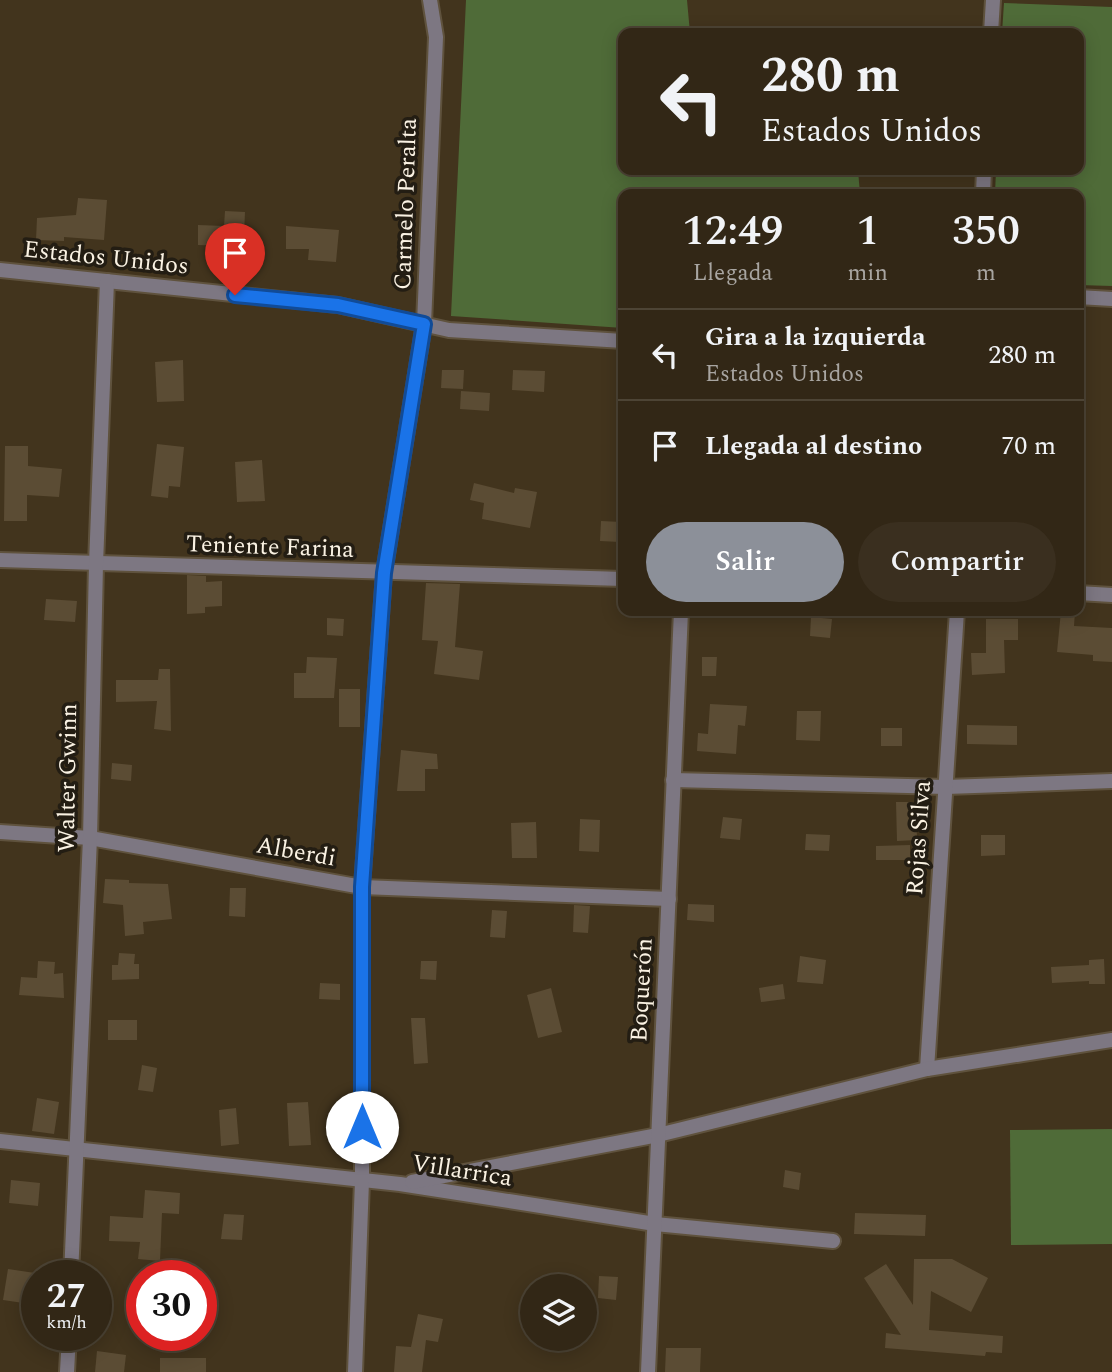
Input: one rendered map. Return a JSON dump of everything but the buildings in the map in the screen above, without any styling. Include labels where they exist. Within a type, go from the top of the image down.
[{"type":"street","name":"Carmelo Peralta","points":[[355,1372],[362,1181],[362,887],[384,573],[424,324],[436,37],[430,0]]},
{"type":"street","points":[[991,28],[993,0]]},
{"type":"street","name":"Estados Unidos","points":[[0,270],[338,305],[449,330],[618,341]]},
{"type":"street","name":"Walter Gwinn","points":[[72,1260],[90,838],[96,564],[107,281]]},
{"type":"street","points":[[1084,298],[1112,299]]},
{"type":"street","name":"Teniente Farina","points":[[0,560],[618,579]]},
{"type":"street","points":[[1084,593],[1112,595]]},
{"type":"street","name":"Boquerón","points":[[648,1372],[681,616]]},
{"type":"street","name":"Rojas Silva","points":[[927,1069],[957,616]]},
{"type":"street","points":[[673,780],[946,787],[1112,781]]},
{"type":"street","name":"Alberdi","points":[[0,832],[90,838],[362,887],[669,899]]},
{"type":"street","points":[[400,1184],[658,1135],[927,1069],[1112,1040]]},
{"type":"street","name":"Villarrica","points":[[0,1141],[400,1184],[655,1224],[833,1241]]},
{"type":"street","points":[[67,1372],[68,1351]]},
{"type":"green space","points":[[466,0],[687,0],[690,28],[618,28],[618,175],[858,175],[860,189],[618,189],[618,328],[451,316]]},
{"type":"green space","points":[[1004,3],[1112,7],[1112,286],[1084,285],[1084,189],[995,189],[996,175],[1084,175],[1084,28],[1002,28]]},
{"type":"green space","points":[[1112,1129],[1112,1244],[1011,1245],[1010,1130]]},
{"type":"route","points":[[235,295],[338,305],[424,324],[384,573],[362,887],[362,1127]]}]
